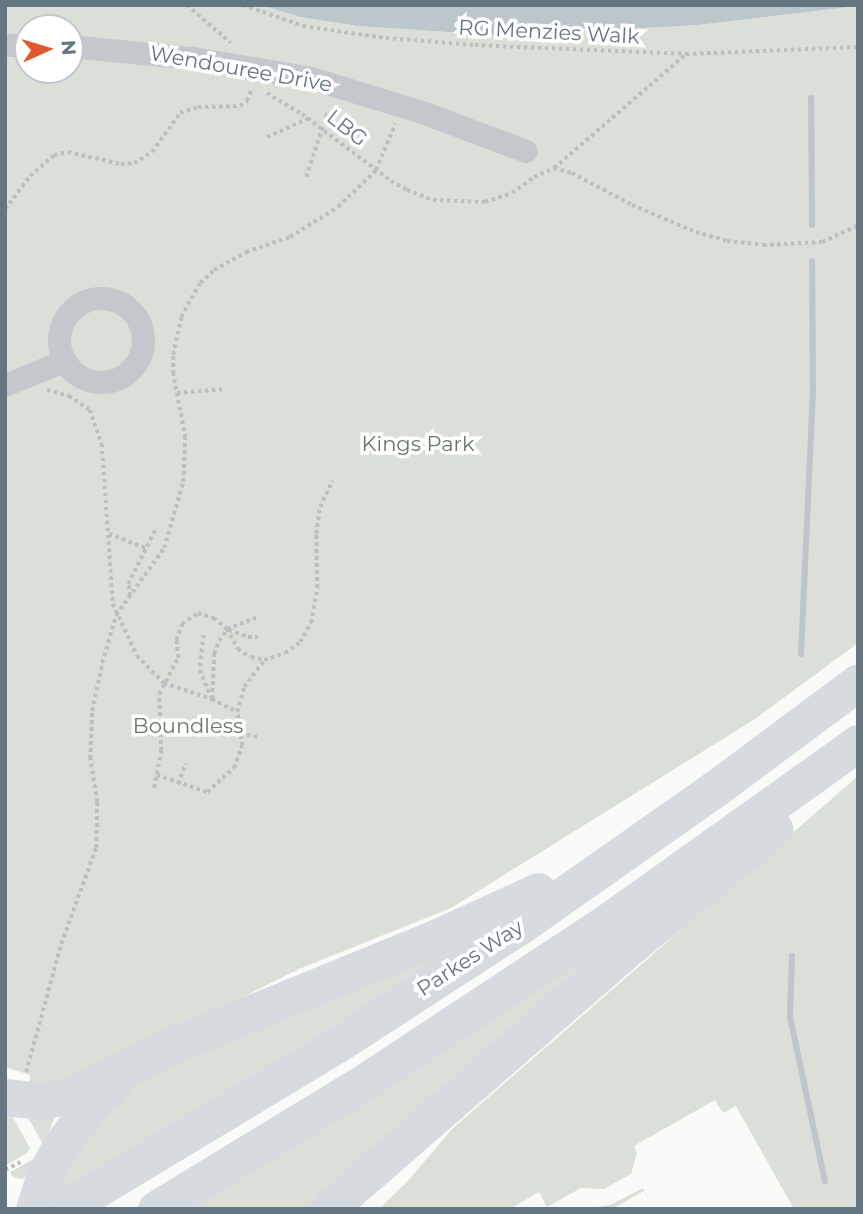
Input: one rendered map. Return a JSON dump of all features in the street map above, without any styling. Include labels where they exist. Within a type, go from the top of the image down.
[{"type":"main road","name":"Parkes Way","points":[[30,1205],[392,1009],[521,925],[685,811],[858,682]]},
{"type":"main road","points":[[156,1209],[357,1087],[610,920],[858,745]]},
{"type":"main road","points":[[328,1209],[621,954],[754,847],[858,745]]},
{"type":"main road","points":[[15,1088],[33,1101],[65,1097],[152,1054],[484,917],[685,811]]},
{"type":"main road","points":[[30,1205],[54,1157],[78,1120],[110,1087],[152,1054]]},
{"type":"street","name":"Wendouree Drive","points":[[84,47],[177,56],[271,70],[337,85],[402,105],[526,151]]},
{"type":"street","points":[[5,385],[65,360]]},
{"type":"path","points":[[187,5],[233,45]]},
{"type":"path","name":"RG Menzies Walk","points":[[243,5],[303,26],[386,38],[687,54],[858,47]]},
{"type":"path","name":"LBG","points":[[247,84],[309,118],[391,181],[433,200],[471,204],[512,193],[534,177],[554,168],[687,54]]},
{"type":"path","points":[[5,209],[30,176],[54,155],[68,152],[118,164],[134,163],[154,150],[180,113],[198,107],[242,106],[248,100],[253,86]]},
{"type":"path","points":[[15,1088],[61,944],[96,848],[97,802],[90,759],[92,711],[116,615],[164,548],[183,482],[185,438],[173,374],[175,335],[181,317],[200,283],[229,260],[315,224],[338,208],[376,170],[402,105]]},
{"type":"path","points":[[306,177],[327,113]]},
{"type":"path","points":[[267,137],[309,118]]},
{"type":"path","points":[[554,168],[572,173],[632,205],[696,232],[727,241],[763,245],[822,242],[858,225]]},
{"type":"path","points":[[37,388],[69,396],[90,410],[102,444],[113,604],[136,656],[164,683],[212,699],[237,712]]},
{"type":"path","points":[[177,393],[225,389]]},
{"type":"path","points":[[227,629],[238,649],[251,657],[264,660],[285,653],[299,642],[311,623],[317,588],[316,534],[320,507],[332,481]]},
{"type":"path","points":[[130,596],[128,584],[155,530]]},
{"type":"path","points":[[108,534],[146,548]]},
{"type":"path","points":[[154,788],[161,751],[159,694],[178,658],[176,640],[182,624],[198,613],[214,618],[227,629],[248,637],[259,637]]},
{"type":"path","points":[[212,699],[214,654],[227,629],[256,618]]},
{"type":"path","points":[[204,635],[200,670],[212,699]]},
{"type":"path","points":[[157,775],[178,785],[207,792],[234,768],[242,746],[237,712],[244,687],[264,660]]},
{"type":"path","points":[[240,734],[258,737]]},
{"type":"path","points":[[178,785],[186,763]]},
{"type":"green space","name":"Kings Park","points":[[5,5],[261,5],[300,17],[357,26],[507,36],[698,25],[858,6],[858,643],[755,719],[451,908],[299,969],[81,1078],[29,1089],[30,1075],[5,1067]]},
{"type":"green space","points":[[858,776],[858,1209],[794,1209],[736,1106],[723,1113],[715,1100],[634,1146],[637,1153],[631,1174],[604,1189],[581,1188],[547,1207],[539,1192],[510,1209],[379,1209],[406,1183],[452,1129]]},
{"type":"green space","points":[[603,945],[607,952],[310,1209],[190,1209]]},
{"type":"green space","points":[[439,948],[443,956],[387,993],[56,1194],[67,1169],[119,1087]]},
{"type":"green space","points":[[5,1109],[9,1110],[30,1148],[27,1153],[5,1166]]},
{"type":"green space","points":[[25,1112],[52,1116],[54,1119],[44,1146]]},
{"type":"green space","points":[[34,1159],[29,1176],[21,1179],[13,1177],[10,1172]]},
{"type":"green space","points":[[643,1188],[652,1205],[644,1191],[612,1209],[581,1209],[610,1205]]},
{"type":"shaded area","points":[[261,5],[858,6],[698,25],[507,36],[357,26],[300,17]]},
{"type":"waterway","points":[[811,98],[812,225]]},
{"type":"waterway","points":[[801,654],[813,391],[812,261]]},
{"type":"waterway","points":[[792,956],[790,1017],[825,1181]]},
{"type":"park label","name":"Boundless","points":[[188,726]]}]
